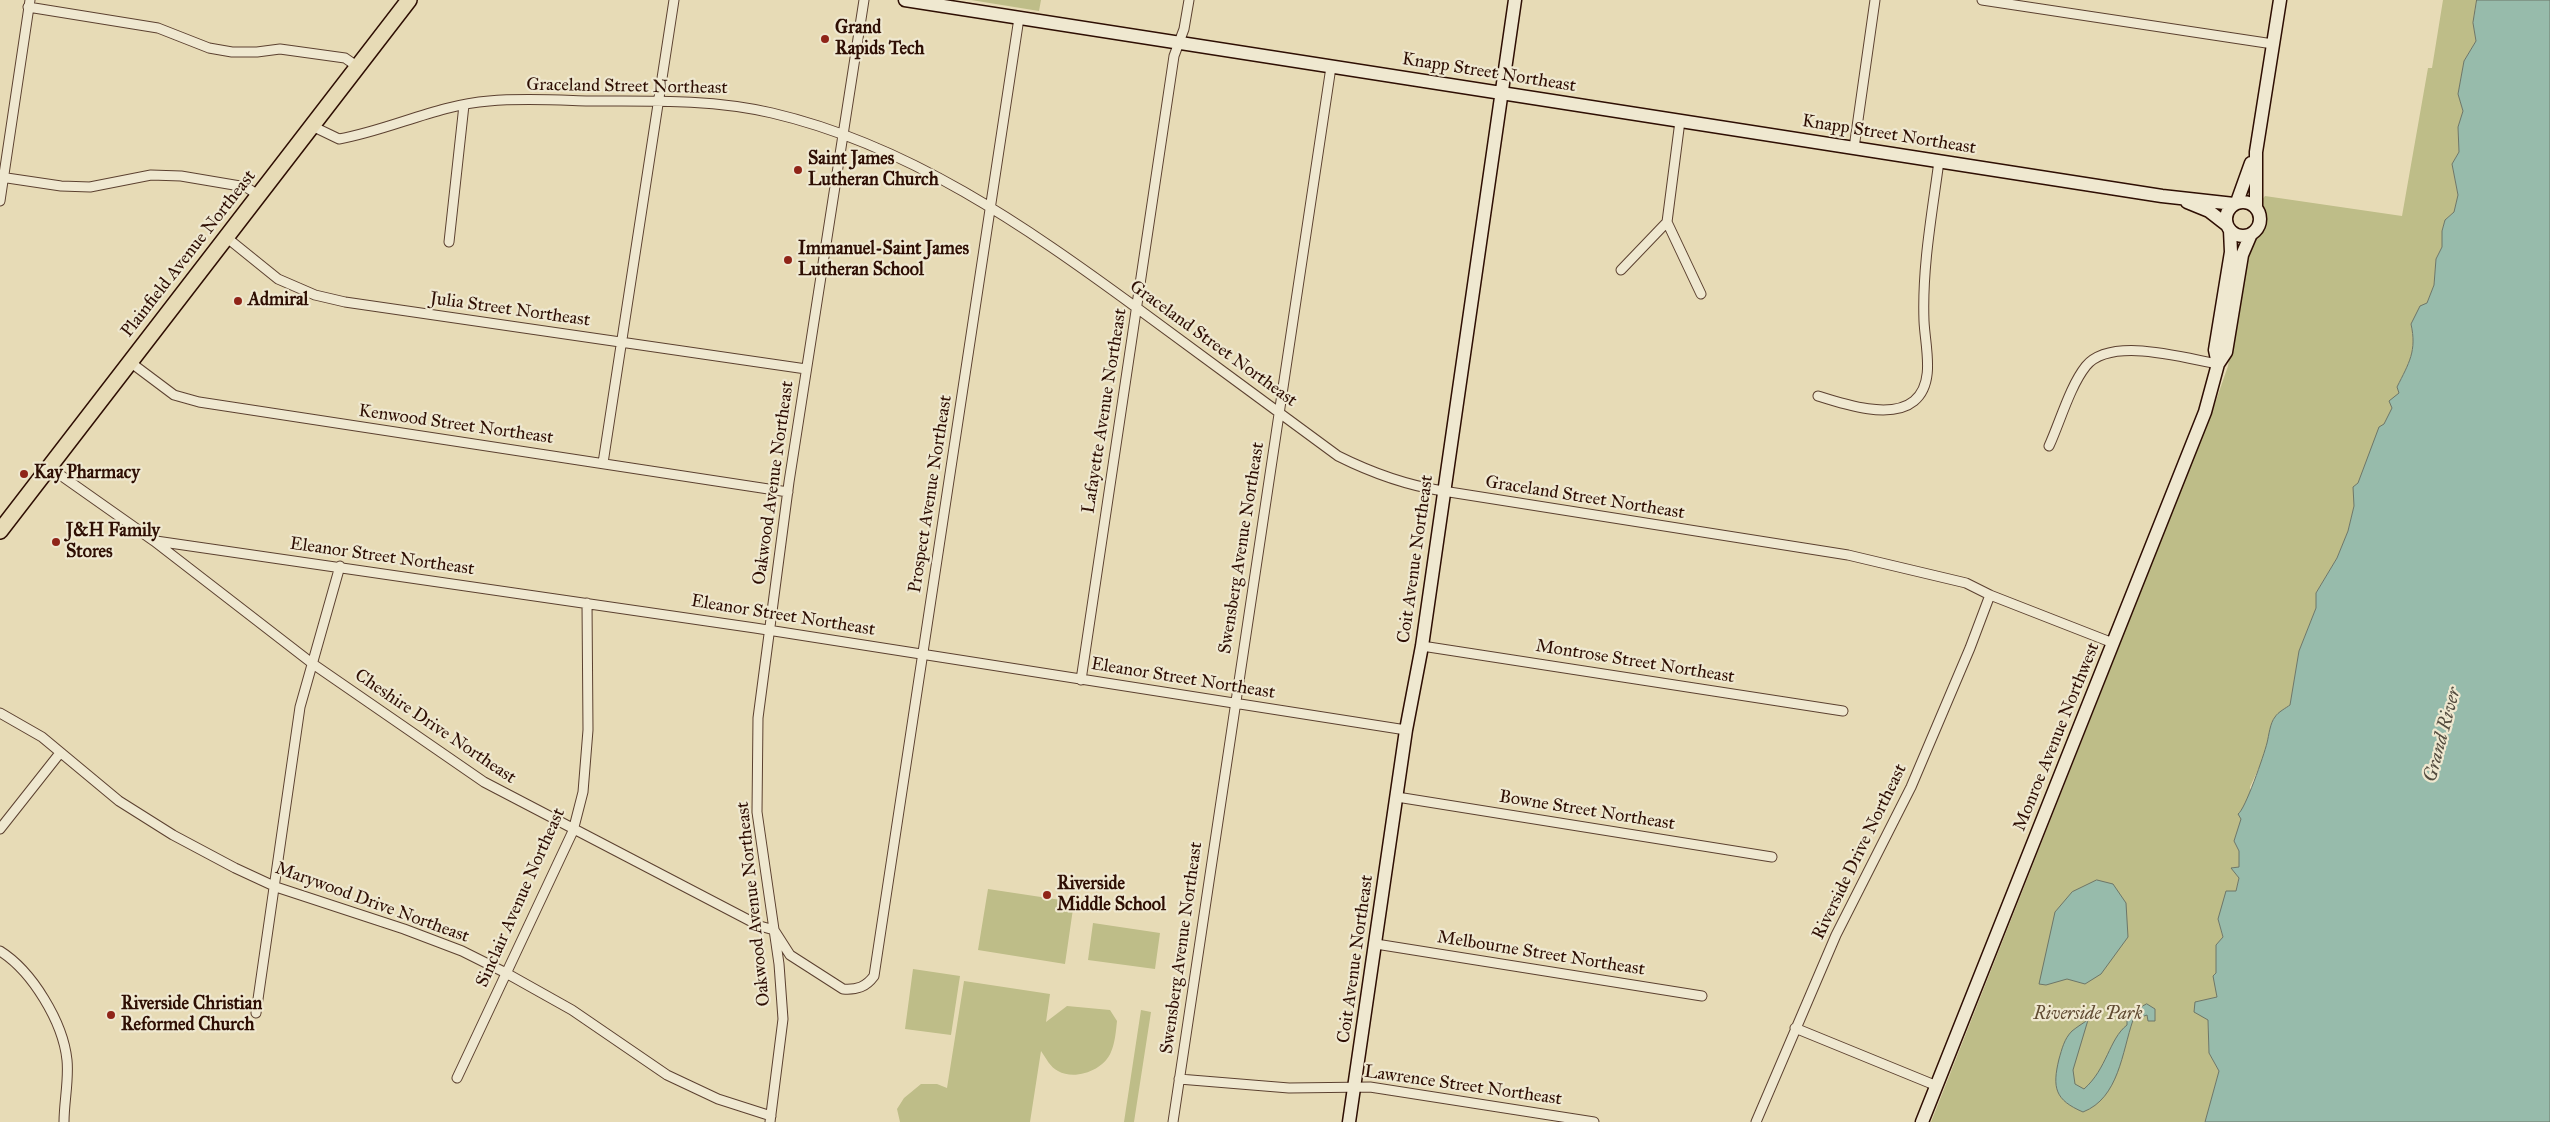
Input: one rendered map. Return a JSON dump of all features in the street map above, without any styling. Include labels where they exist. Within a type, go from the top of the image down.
[{"type":"main road","name":"Plainfield Avenue Northeast","points":[[2,525],[49,467],[409,0]]},
{"type":"street","points":[[603,463],[674,0]]},
{"type":"street","name":"Oakwood Avenue Northeast","points":[[770,1119],[783,1019],[782,986],[757,812],[758,718],[806,369],[864,0]]},
{"type":"street","name":"Knapp Street Northeast","points":[[905,0],[2178,198]]},
{"type":"street","name":"Lafayette Avenue Northeast","points":[[1081,680],[1174,56],[1184,29],[1188,0]]},
{"type":"street","name":"Coit Avenue Northeast","points":[[1349,1122],[1406,730],[1422,646],[1442,492],[1515,0]]},
{"type":"street","points":[[1854,148],[1875,0]]},
{"type":"street","points":[[1982,0],[2273,44]]},
{"type":"street","points":[[2178,198],[2209,211],[2238,235],[2251,234],[2260,222],[2256,208],[2256,152],[2280,0]]},
{"type":"street","points":[[0,201],[2,177],[29,4],[158,28],[209,48],[232,52],[257,52],[280,49],[345,58],[358,67]]},
{"type":"street","name":"Prospect Avenue Northeast","points":[[774,930],[790,955],[843,988],[853,990],[868,985],[874,976],[992,207],[1019,18]]},
{"type":"street","name":"Swensberg Avenue Northeast","points":[[1173,1122],[1234,703],[1331,67]]},
{"type":"street","name":"Graceland Street Northeast","points":[[312,126],[339,139],[423,113],[489,101],[658,101],[728,105],[774,114],[842,135],[889,153],[946,181],[992,207],[1055,248],[1346,460],[1383,477],[1442,492],[1848,555],[1966,583],[1990,595],[2113,643]]},
{"type":"street","points":[[449,242],[464,105]]},
{"type":"street","points":[[1680,121],[1666,222],[1701,294]]},
{"type":"street","points":[[2228,228],[2226,216],[2236,203],[2256,152]]},
{"type":"street","points":[[1818,396],[1845,404],[1891,411],[1914,402],[1922,392],[1928,369],[1924,320],[1924,273],[1939,161]]},
{"type":"street","points":[[2,177],[61,186],[90,187],[151,175],[182,176],[246,187],[258,195]]},
{"type":"street","points":[[2178,198],[2236,203],[2247,202],[2256,208]]},
{"type":"street","points":[[1621,270],[1666,222]]},
{"type":"street","name":"Monroe Avenue Northwest","points":[[1922,1122],[2205,412],[2218,364],[2226,352],[2234,271],[2228,228]]},
{"type":"street","name":"Monroe Avenue Northwest","points":[[2234,271],[2251,234]]},
{"type":"street","name":"Julia Street Northeast","points":[[226,237],[278,279],[315,295],[620,343],[806,369]]},
{"type":"street","points":[[2049,446],[2080,375],[2095,358],[2106,353],[2136,351],[2218,364]]},
{"type":"street","name":"Kenwood Street Northeast","points":[[130,362],[174,395],[199,402],[788,492]]},
{"type":"street","name":"Cheshire Drive Northeast","points":[[49,467],[154,541],[314,664],[484,782],[760,926],[774,930]]},
{"type":"street","name":"Eleanor Street Northeast","points":[[154,541],[340,566],[770,630],[1406,730]]},
{"type":"street","points":[[256,1013],[276,887],[300,707],[314,664],[340,566]]},
{"type":"street","name":"Riverside Drive Northeast","points":[[1756,1122],[1836,935],[1910,787],[1970,648],[1990,595]]},
{"type":"street","name":"Sinclair Avenue Northeast","points":[[457,1078],[574,830],[584,792],[588,730],[587,603]]},
{"type":"street","name":"Montrose Street Northeast","points":[[1422,646],[1843,711]]},
{"type":"street","name":"Marywood Drive Northeast","points":[[0,713],[42,737],[119,801],[173,835],[276,887],[404,929],[462,952],[506,973],[572,1010],[667,1075],[718,1099],[770,1119]]},
{"type":"street","points":[[0,829],[60,753]]},
{"type":"street","name":"Bowne Street Northeast","points":[[1397,798],[1772,857]]},
{"type":"street","name":"Melbourne Street Northeast","points":[[1376,944],[1702,996]]},
{"type":"street","points":[[0,951],[11,958],[33,983],[58,1028],[67,1060],[64,1122]]},
{"type":"street","points":[[1795,1028],[1937,1086]]},
{"type":"street","name":"Lawrence Street Northeast","points":[[1179,1079],[1289,1088],[1335,1089],[1354,1086],[1594,1122]]},
{"type":"green space","points":[[971,0],[1041,0],[1039,11]]},
{"type":"green space","name":"Riverside Park","points":[[2443,0],[2477,0],[2473,23],[2476,41],[2464,61],[2458,94],[2463,111],[2458,127],[2459,152],[2452,164],[2458,195],[2454,212],[2445,220],[2442,231],[2442,247],[2436,259],[2434,285],[2427,303],[2411,324],[2413,342],[2411,357],[2397,387],[2399,393],[2358,483],[2354,487],[2354,506],[2348,531],[2337,558],[2316,593],[2316,608],[2299,651],[2290,705],[2275,717],[2263,759],[2250,787],[2250,796],[2234,841],[2239,851],[2239,867],[2232,868],[2239,878],[2236,891],[2218,919],[2223,938],[2216,945],[2216,973],[2214,976],[2217,997],[2196,1002],[2208,1020],[2209,1053],[2219,1071],[2205,1122],[1931,1122],[2212,412],[2228,366],[2246,258],[2263,225],[2262,200],[2265,196],[2402,216],[2428,68],[2432,68]]},
{"type":"green space","points":[[988,889],[1074,902],[1065,964],[978,950]]},
{"type":"green space","points":[[1093,923],[1160,933],[1155,969],[1088,960]]},
{"type":"green space","points":[[913,969],[960,976],[951,1035],[905,1029]]},
{"type":"green space","points":[[964,981],[1050,994],[1046,1022],[1067,1006],[1110,1010],[1117,1021],[1111,1052],[1096,1069],[1072,1075],[1055,1069],[1041,1051],[1030,1122],[900,1122],[897,1109],[904,1098],[921,1084],[937,1084],[947,1088]]},
{"type":"green space","points":[[1141,1010],[1151,1012],[1134,1122],[1124,1122]]},
{"type":"water","name":"Grand River","points":[[2477,0],[2550,0],[2550,1122],[2205,1122],[2219,1071],[2209,1053],[2208,1020],[2194,1012],[2195,1002],[2217,997],[2213,976],[2216,973],[2216,945],[2223,937],[2218,919],[2226,891],[2236,891],[2239,878],[2231,868],[2239,867],[2239,851],[2234,841],[2241,819],[2238,814],[2254,781],[2273,720],[2278,713],[2290,705],[2299,651],[2316,608],[2316,593],[2337,558],[2348,531],[2354,506],[2353,487],[2358,483],[2379,427],[2384,424],[2392,408],[2389,401],[2399,393],[2397,387],[2411,357],[2413,333],[2411,324],[2420,306],[2427,303],[2434,285],[2436,259],[2442,247],[2442,231],[2445,220],[2454,212],[2458,195],[2452,164],[2459,152],[2458,127],[2463,111],[2458,94],[2464,61],[2476,41],[2473,23]]},
{"type":"water","points":[[2097,880],[2113,884],[2126,903],[2128,937],[2101,974],[2085,984],[2067,979],[2046,985],[2039,984],[2055,912],[2072,892]]},
{"type":"water","points":[[2147,1004],[2155,1009],[2155,1021],[2148,1021],[2147,1015],[2133,1020],[2117,1073],[2112,1085],[2104,1096],[2095,1105],[2083,1112],[2066,1103],[2058,1092],[2056,1078],[2061,1052],[2069,1034],[2088,1020],[2073,1070],[2075,1084],[2084,1089],[2098,1073],[2116,1038],[2127,1025],[2127,1015]]},
{"type":"place","name":"Grand Rapids Tech","points":[[825,39]]},
{"type":"place","name":"Saint James Lutheran Church","points":[[798,170]]},
{"type":"place","name":"Immanuel-Saint James Lutheran School","points":[[788,260]]},
{"type":"place","name":"Admiral","points":[[238,301]]},
{"type":"place","name":"Kay Pharmacy","points":[[24,474]]},
{"type":"place","name":"J&H Family Stores","points":[[56,542]]},
{"type":"place","name":"Riverside Middle School","points":[[1047,895]]},
{"type":"place","name":"Riverside Christian Reformed Church","points":[[111,1015]]}]
